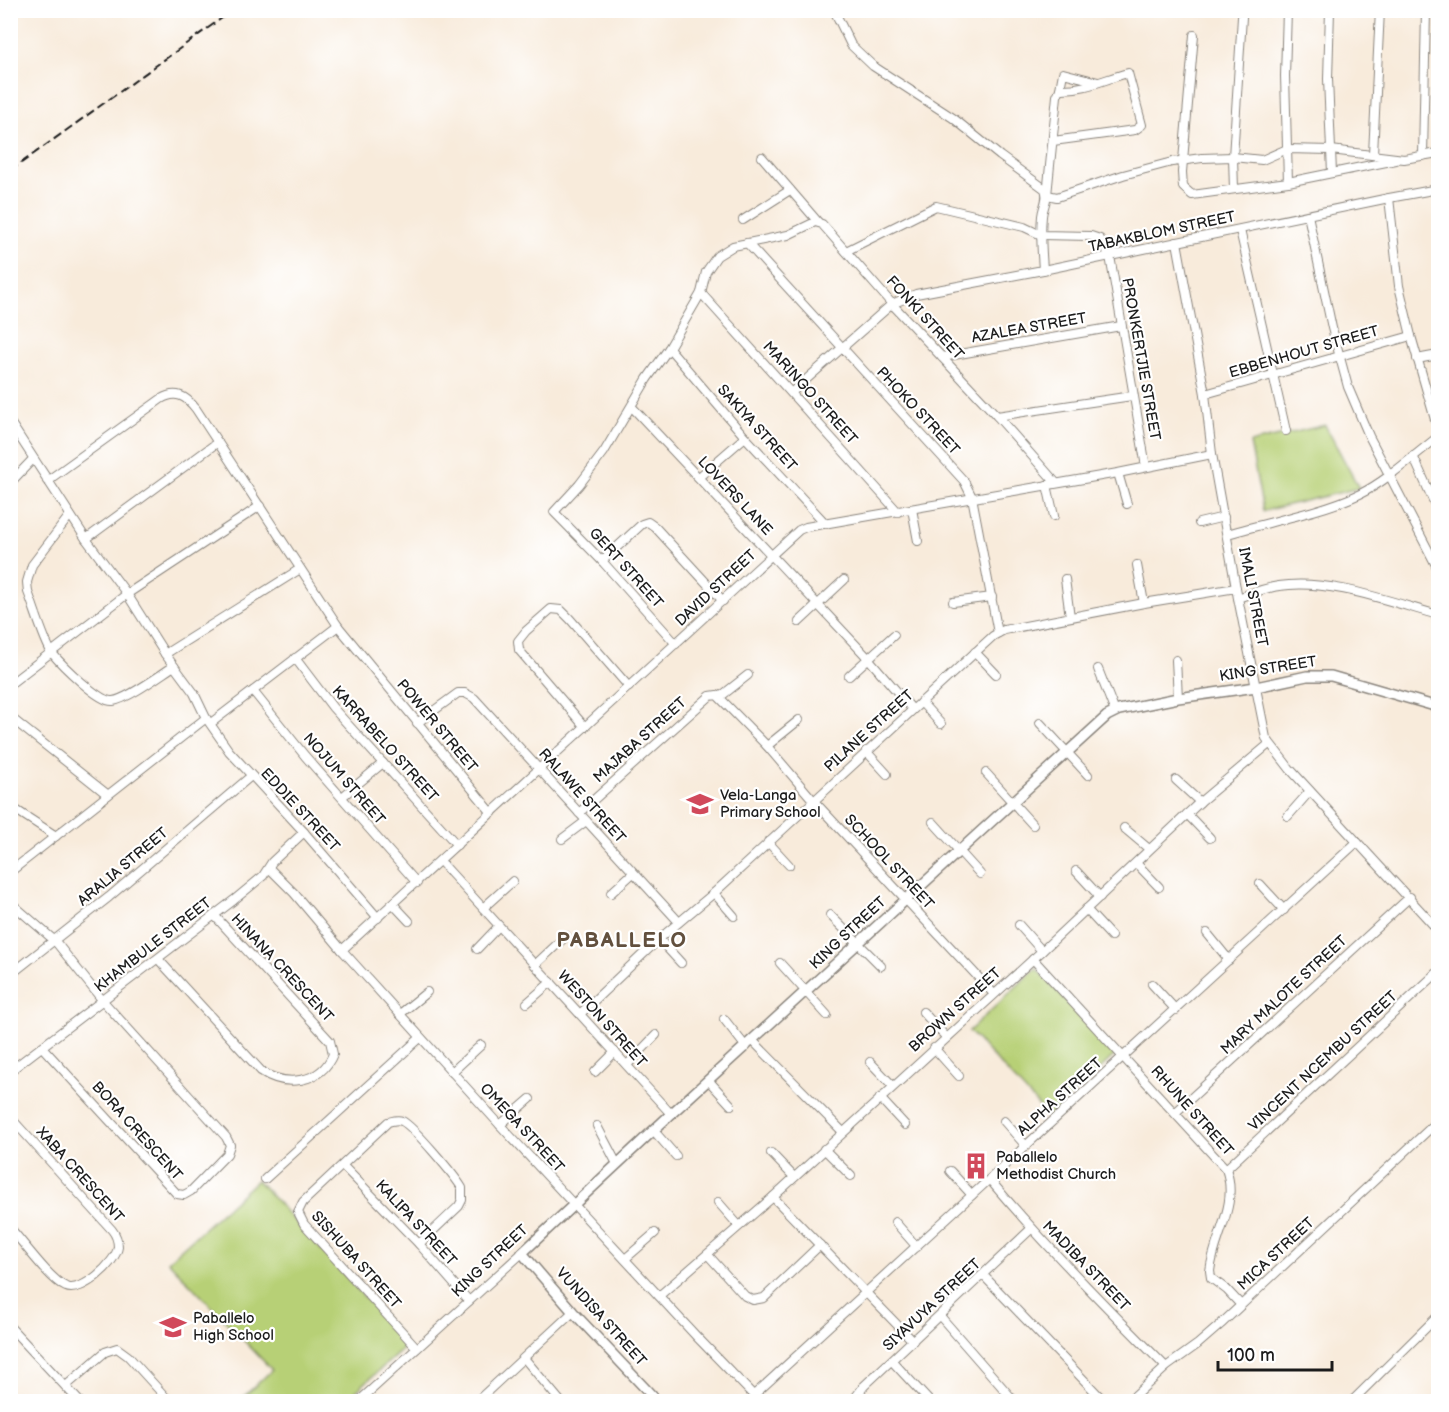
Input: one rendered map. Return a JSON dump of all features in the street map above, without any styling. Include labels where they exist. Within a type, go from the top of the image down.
[{"type":"street","points":[[834,10],[851,45],[873,66],[953,118],[1041,185],[1047,195],[1057,197],[1124,175],[1183,161],[1233,156],[1262,160],[1287,149],[1331,150],[1404,159]]},
{"type":"street","points":[[1287,10],[1285,76],[1288,183]]},
{"type":"street","points":[[1330,10],[1328,79],[1332,173]]},
{"type":"street","points":[[1373,154],[1380,10]]},
{"type":"street","points":[[1423,156],[1426,10]]},
{"type":"street","points":[[1234,189],[1233,156],[1242,16]]},
{"type":"street","points":[[1194,35],[1183,161],[1183,188],[1192,195],[1288,183],[1438,153]]},
{"type":"street","points":[[1043,270],[1042,215],[1047,195],[1063,73],[1101,83]]},
{"type":"street","points":[[1053,141],[1135,130],[1142,126],[1128,73],[1101,83],[1060,89]]},
{"type":"street","name":"FONKI STREET","points":[[762,158],[1056,483]]},
{"type":"street","name":"TABAKBLOM STREET","points":[[792,393],[892,304],[916,294],[1438,189]]},
{"type":"street","points":[[743,220],[790,190]]},
{"type":"street","points":[[1389,198],[1399,286],[1438,430]]},
{"type":"street","points":[[846,251],[936,206],[1024,227],[1041,235],[1096,237],[1103,242],[1110,256]]},
{"type":"street","points":[[1308,215],[1339,357],[1351,395],[1438,568]]},
{"type":"street","points":[[632,407],[701,293],[706,272],[717,256],[728,248],[788,235],[811,223],[819,222]]},
{"type":"street","points":[[1239,230],[1286,431]]},
{"type":"street","name":"IMALI STREET","points":[[1177,242],[1205,394],[1212,454],[1264,732],[1269,744],[1310,791],[1438,930]]},
{"type":"street","name":"PHOKO STREET","points":[[751,243],[841,348],[960,476],[972,497],[993,597],[998,633]]},
{"type":"street","name":"PRONKERTJIE STREET","points":[[1110,256],[1132,396],[1146,467]]},
{"type":"street","name":"MARINGO STREET","points":[[701,293],[898,512]]},
{"type":"street","name":"AZALEA STREET","points":[[942,357],[1121,326]]},
{"type":"street","name":"EBBENHOUT STREET","points":[[1205,394],[1411,336]]},
{"type":"street","name":"SAKIYA STREET","points":[[669,348],[745,437],[826,524]]},
{"type":"street","points":[[1417,359],[1438,355]]},
{"type":"street","name":"POWER STREET","points":[[47,481],[169,395],[182,396],[190,400],[338,626],[492,813]]},
{"type":"street","points":[[997,416],[1132,396]]},
{"type":"street","name":"LOVERS LANE","points":[[632,407],[868,658],[912,709]]},
{"type":"street","name":"GERT STREET","points":[[632,407],[604,452],[555,512],[676,644]]},
{"type":"street","name":"EDDIE STREET","points":[[10,422],[86,539],[127,594],[165,654],[194,693],[208,721],[229,751],[304,832],[378,918]]},
{"type":"street","points":[[699,477],[745,437]]},
{"type":"street","points":[[1227,534],[1350,498],[1367,490],[1438,437]]},
{"type":"street","points":[[86,539],[218,442]]},
{"type":"street","name":"DAVID STREET","points":[[342,950],[799,530],[1212,454]]},
{"type":"street","points":[[1413,456],[1438,511]]},
{"type":"street","points":[[10,483],[33,459]]},
{"type":"street","points":[[1118,472],[1127,504]]},
{"type":"street","points":[[1047,485],[1054,516]]},
{"type":"street","points":[[10,684],[127,594],[260,506]]},
{"type":"street","points":[[912,509],[918,541]]},
{"type":"street","points":[[70,515],[32,565],[27,582],[28,592],[52,652],[103,700],[112,701],[122,698],[174,666]]},
{"type":"street","points":[[1199,523],[1224,517]]},
{"type":"street","points":[[602,561],[642,524],[648,522],[723,601]]},
{"type":"street","points":[[1137,565],[1144,603]]},
{"type":"street","points":[[165,654],[300,569]]},
{"type":"street","points":[[1065,579],[1071,617]]},
{"type":"street","points":[[799,622],[844,580]]},
{"type":"street","points":[[1238,598],[1281,585],[1306,585],[1346,590],[1438,615]]},
{"type":"street","name":"PILANE STREET","points":[[580,1014],[659,939],[714,892],[998,633],[1144,603],[1236,588]]},
{"type":"street","points":[[953,602],[993,597]]},
{"type":"street","points":[[585,728],[534,668],[518,645],[520,636],[548,611],[558,609],[570,619],[629,687]]},
{"type":"street","points":[[10,872],[108,795],[208,721],[253,691],[338,626]]},
{"type":"street","points":[[849,676],[894,634]]},
{"type":"street","points":[[975,652],[996,674]]},
{"type":"street","name":"KARRABELO STREET","points":[[295,658],[333,708],[458,845]]},
{"type":"street","points":[[1176,660],[1178,698]]},
{"type":"street","points":[[1098,669],[1115,712]]},
{"type":"street","points":[[720,697],[748,675]]},
{"type":"street","name":"KING STREET","points":[[358,1401],[1107,716],[1115,712],[1178,698],[1323,675],[1438,707]]},
{"type":"street","name":"NOJUM STREET","points":[[253,691],[305,756],[417,883]]},
{"type":"street","name":"RALAWE STREET","points":[[417,723],[453,696],[463,692],[478,701],[679,922]]},
{"type":"street","name":"MAJABA STREET","points":[[579,813],[710,696],[715,694],[720,697]]},
{"type":"street","name":"SCHOOL STREET","points":[[720,697],[993,993]]},
{"type":"street","points":[[921,702],[941,724]]},
{"type":"street","points":[[10,717],[108,795]]},
{"type":"street","points":[[767,746],[799,720]]},
{"type":"street","points":[[1040,723],[1088,775]]},
{"type":"street","name":"BROWN STREET","points":[[659,1296],[773,1197],[993,993],[1042,951],[1200,802],[1269,744]]},
{"type":"street","points":[[866,751],[887,774]]},
{"type":"street","points":[[342,797],[383,764]]},
{"type":"street","points":[[986,773],[1034,825]]},
{"type":"street","name":"ARALIA STREET","points":[[10,975],[56,941],[251,776]]},
{"type":"street","points":[[1176,780],[1200,802]]},
{"type":"street","points":[[1288,816],[1310,791]]},
{"type":"street","points":[[10,806],[56,836]]},
{"type":"street","points":[[1187,814],[1210,838]]},
{"type":"street","points":[[562,839],[586,821]]},
{"type":"street","points":[[933,822],[980,874]]},
{"type":"street","points":[[1124,828],[1149,849]]},
{"type":"street","name":"KHAMBULE STREET","points":[[10,1071],[260,879],[272,862],[304,832]]},
{"type":"street","points":[[768,842],[789,865]]},
{"type":"street","name":"ALPHA STREET","points":[[757,1398],[972,1195],[1357,842]]},
{"type":"street","name":"WESTON STREET","points":[[441,861],[671,1114]]},
{"type":"street","points":[[1136,862],[1159,887]]},
{"type":"street","name":"OMEGA STREET","points":[[269,868],[294,893],[420,1038],[500,1125],[757,1398]]},
{"type":"street","points":[[1076,871],[1100,897]]},
{"type":"street","points":[[611,893],[633,873]]},
{"type":"street","points":[[483,908],[513,880]]},
{"type":"street","points":[[1260,884],[1284,910]]},
{"type":"street","points":[[714,892],[734,916]]},
{"type":"street","name":"MARY MALOTE STREET","points":[[1176,1112],[1410,897]]},
{"type":"street","points":[[10,902],[56,941],[103,1001]]},
{"type":"street","points":[[393,904],[409,921]]},
{"type":"street","points":[[1086,909],[1111,936]]},
{"type":"street","name":"HINANA CRESCENT","points":[[158,959],[261,1071],[275,1079],[295,1082],[318,1072],[332,1058],[333,1050],[330,1041],[214,915]]},
{"type":"street","points":[[830,915],[881,966]]},
{"type":"street","points":[[477,949],[499,926]]},
{"type":"street","points":[[1019,926],[1042,951]]},
{"type":"street","points":[[1207,933],[1229,960]]},
{"type":"street","points":[[535,965],[566,936]]},
{"type":"street","points":[[659,939],[681,963]]},
{"type":"street","name":"RHUNE STREET","points":[[1033,959],[1226,1169],[1230,1179],[1228,1212],[1210,1271],[1211,1278],[1241,1305]]},
{"type":"street","points":[[780,963],[827,1016]]},
{"type":"street","name":"VINCENT NCEMBU STREET","points":[[1226,1169],[1438,972]]},
{"type":"street","points":[[527,1003],[550,982]]},
{"type":"street","points":[[1152,984],[1176,1010]]},
{"type":"street","points":[[400,1014],[427,992]]},
{"type":"street","name":"BORA CRESCENT","points":[[42,1047],[174,1192],[181,1195],[191,1191],[227,1154],[229,1143],[103,1001]]},
{"type":"street","points":[[923,1012],[946,1037]]},
{"type":"street","points":[[724,1019],[843,1131]]},
{"type":"street","points":[[627,1065],[656,1035]]},
{"type":"street","points":[[265,1179],[420,1038]]},
{"type":"street","points":[[452,1072],[481,1045]]},
{"type":"street","points":[[934,1048],[959,1076]]},
{"type":"street","points":[[595,1072],[615,1052]]},
{"type":"street","points":[[870,1062],[893,1086]]},
{"type":"street","points":[[709,1081],[731,1105]]},
{"type":"street","points":[[880,1098],[905,1125]]},
{"type":"street","points":[[500,1125],[530,1099]]},
{"type":"street","name":"XABA CRESCENT","points":[[10,1117],[112,1230],[118,1249],[111,1261],[87,1284],[72,1289],[55,1279],[10,1228]]},
{"type":"street","name":"SISHUBA STREET","points":[[417,1348],[300,1218],[298,1212],[300,1205],[388,1122],[400,1120],[405,1123],[432,1151],[462,1188],[462,1200],[459,1206],[419,1244]]},
{"type":"street","points":[[1004,1121],[1026,1146]]},
{"type":"street","name":"MICA STREET","points":[[1128,1401],[1166,1367],[1198,1344],[1438,1121]]},
{"type":"street","points":[[597,1125],[617,1164]]},
{"type":"street","points":[[654,1131],[676,1156]]},
{"type":"street","points":[[824,1149],[851,1176]]},
{"type":"street","points":[[771,1153],[794,1177]]},
{"type":"street","name":"KALIPA STREET","points":[[343,1166],[419,1244],[469,1301]]},
{"type":"street","points":[[950,1171],[972,1195]]},
{"type":"street","name":"MADIBA STREET","points":[[990,1180],[1031,1229],[1166,1367]]},
{"type":"street","points":[[773,1197],[913,1341]]},
{"type":"street","points":[[718,1202],[739,1226]]},
{"type":"street","points":[[895,1222],[917,1247]]},
{"type":"street","name":"SIYAVUYA STREET","points":[[852,1401],[864,1386],[1031,1229]]},
{"type":"street","points":[[625,1259],[655,1233]]},
{"type":"street","points":[[708,1255],[745,1296],[757,1300],[764,1298],[820,1245]]},
{"type":"street","name":"VUNDISA STREET","points":[[522,1253],[573,1312],[658,1401]]},
{"type":"street","points":[[983,1275],[1105,1401]]},
{"type":"street","points":[[476,1401],[573,1312]]},
{"type":"street","points":[[940,1316],[1015,1401]]},
{"type":"street","points":[[1351,1401],[1438,1316]]},
{"type":"street","points":[[10,1327],[80,1401]]},
{"type":"street","points":[[66,1386],[105,1352],[117,1348],[129,1356],[170,1401]]},
{"type":"street","points":[[524,1358],[561,1401]]},
{"type":"street","points":[[892,1361],[930,1401]]},
{"type":"green space","points":[[1325,425],[1359,488],[1263,511],[1250,443]]},
{"type":"green space","points":[[1036,968],[1116,1054],[1049,1117],[969,1031]]},
{"type":"green space","points":[[257,1180],[404,1340],[402,1350],[345,1401],[239,1401],[272,1370],[168,1261]]},
{"type":"railway","points":[[10,171],[233,10]]},
{"type":"place","name":"Vela-Langa Primary School","points":[[700,804]]},
{"type":"place","name":"Paballelo Methodist Church","points":[[976,1166]]},
{"type":"place","name":"Paballelo High School","points":[[173,1327]]},
{"type":"district","name":"PABALLELO","points":[[622,940]]}]
